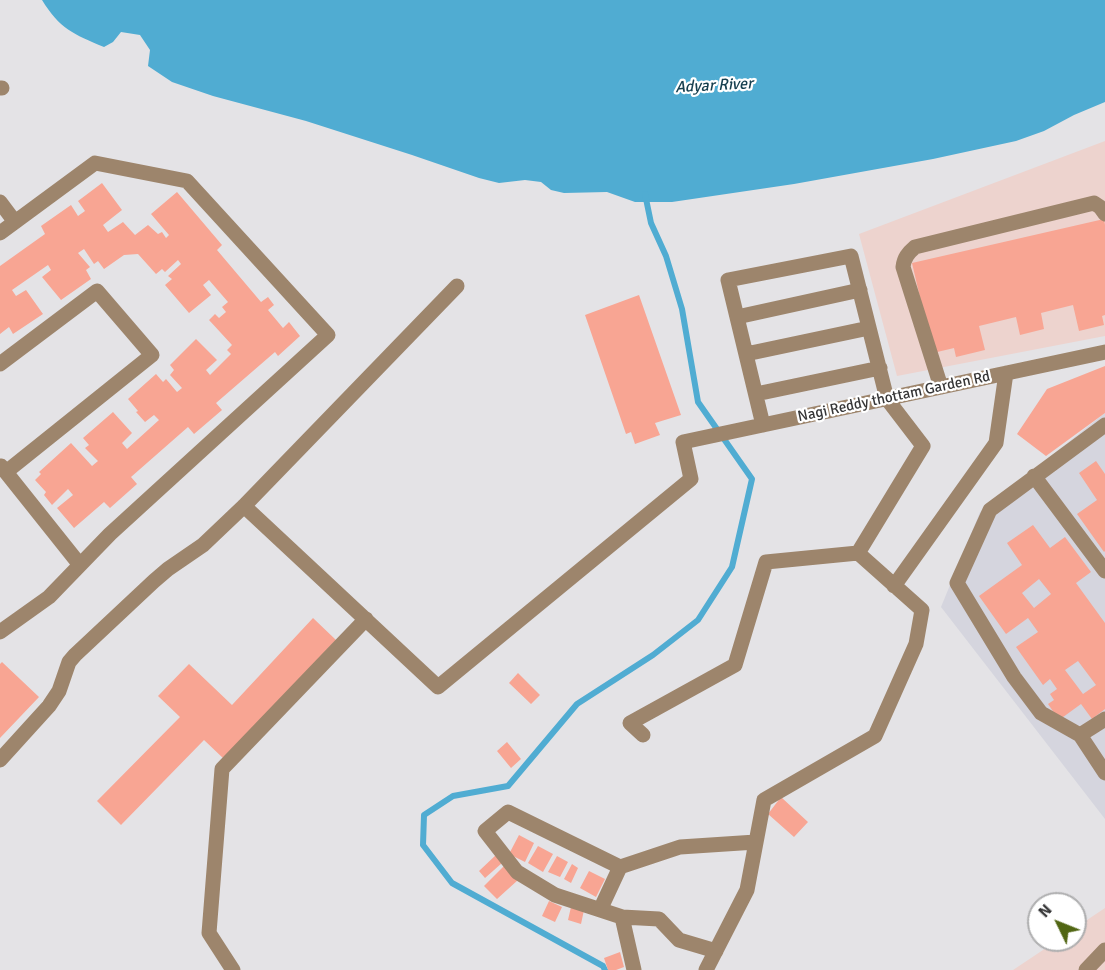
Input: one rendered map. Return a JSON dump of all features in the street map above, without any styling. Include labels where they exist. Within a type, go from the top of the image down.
[{"type":"street","points":[[0,233],[96,163],[187,182],[328,335],[110,534],[49,597],[0,632]]},
{"type":"street","points":[[0,202],[15,222]]},
{"type":"street","points":[[941,387],[903,267],[909,252],[915,247],[1094,203],[1105,214]]},
{"type":"street","points":[[763,425],[728,280],[851,256],[887,399],[923,446],[858,554]]},
{"type":"street","points":[[0,760],[49,706],[58,691],[69,662],[75,655],[154,580],[203,545],[244,506],[457,286]]},
{"type":"street","points":[[737,317],[860,290]]},
{"type":"street","points":[[0,364],[97,291],[152,355],[3,469],[80,565]]},
{"type":"street","points":[[746,354],[869,328]]},
{"type":"street","name":"Nagi Reddy thottam Garden Rd","points":[[366,619],[438,687],[691,479],[683,442],[1105,352]]},
{"type":"street","points":[[756,394],[880,369]]},
{"type":"street","points":[[894,586],[996,443],[1006,373]]},
{"type":"street","points":[[1105,425],[990,510],[957,583],[1014,677],[1041,713],[1080,735],[1105,773]]},
{"type":"street","points":[[1034,476],[1105,571]]},
{"type":"street","points":[[233,970],[209,933],[222,769],[366,619],[244,506]]},
{"type":"street","points":[[643,735],[630,723],[735,665],[766,562],[858,554],[922,610],[916,644],[875,736],[764,800],[747,890],[706,970]]},
{"type":"street","points":[[1080,735],[1105,719]]},
{"type":"street","points":[[716,951],[679,940],[659,919],[622,917],[555,895],[517,872],[485,831],[508,812],[620,867],[680,847],[756,842]]},
{"type":"street","points":[[600,910],[620,867]]},
{"type":"street","points":[[622,917],[634,970]]},
{"type":"street","points":[[1086,970],[1105,950]]},
{"type":"shaded area","points":[[1105,141],[1105,336],[897,376],[859,234]]},
{"type":"shaded area","points":[[1105,413],[1105,819],[941,607],[980,512]]},
{"type":"shaded area","points":[[1105,908],[1105,970],[1013,970],[1040,952],[1087,952],[1087,920]]},
{"type":"water","name":"Adyar River","points":[[42,0],[1105,0],[1105,102],[1044,131],[1016,141],[933,159],[794,184],[672,202],[635,202],[607,192],[564,193],[551,190],[541,182],[525,180],[499,183],[479,178],[306,121],[213,96],[172,82],[148,66],[150,50],[140,35],[121,32],[113,42],[104,47],[61,24]]},
{"type":"building","points":[[102,183],[122,210],[103,225],[108,232],[123,222],[135,235],[148,225],[158,234],[162,232],[166,238],[169,235],[151,214],[177,192],[222,245],[217,250],[261,302],[268,297],[274,305],[268,310],[283,328],[289,322],[300,336],[278,356],[275,352],[216,403],[222,410],[194,434],[188,427],[131,477],[137,484],[110,508],[104,502],[74,528],[57,508],[73,495],[68,489],[52,505],[44,495],[46,492],[35,480],[41,474],[39,472],[71,443],[92,466],[98,461],[85,448],[89,445],[83,438],[113,412],[132,433],[122,443],[127,449],[159,420],[154,415],[145,422],[128,399],[156,374],[163,382],[166,379],[177,392],[182,388],[170,375],[174,370],[170,365],[196,339],[217,360],[206,370],[210,375],[231,354],[227,350],[232,345],[209,320],[215,314],[219,318],[226,312],[222,307],[228,302],[209,280],[203,285],[211,295],[189,313],[165,285],[172,279],[168,276],[181,264],[178,260],[165,272],[162,269],[156,274],[138,254],[124,255],[104,269],[98,261],[94,264],[84,249],[78,253],[90,267],[86,270],[91,279],[61,300],[42,277],[51,270],[48,265],[12,290],[16,296],[26,290],[43,314],[13,334],[9,327],[0,334],[0,266],[45,234],[41,226],[71,205],[78,216],[85,211],[78,201]]},
{"type":"building","points":[[1104,219],[1105,315],[1102,316],[1104,325],[1079,331],[1073,305],[1041,313],[1044,329],[1020,335],[1016,317],[979,326],[985,350],[956,357],[954,348],[933,353],[912,263]]},
{"type":"building","points":[[639,295],[681,415],[655,423],[660,435],[635,444],[631,432],[626,434],[585,315]]},
{"type":"building","points":[[1105,366],[1105,413],[1046,456],[1017,434],[1047,389]]},
{"type":"building","points":[[1096,461],[1105,474],[1104,552],[1077,514],[1097,500],[1079,473]]},
{"type":"building","points":[[1033,525],[1050,548],[1065,537],[1091,572],[1076,583],[1105,623],[1105,709],[1092,719],[1081,704],[1059,720],[1048,704],[1054,700],[1050,694],[1057,689],[1050,679],[1043,685],[1016,647],[1038,632],[1028,618],[1006,634],[979,596],[1022,565],[1007,543]],"holes":[[[1039,579],[1051,594],[1034,608],[1022,593]],[[1078,661],[1096,685],[1083,694],[1065,670]]]},
{"type":"building","points":[[313,618],[336,640],[224,759],[204,740],[121,825],[97,801],[180,717],[158,696],[189,664],[232,705]]},
{"type":"building","points":[[2,662],[39,697],[0,738],[0,664]]},
{"type":"building","points":[[518,673],[540,695],[531,704],[509,683]]},
{"type":"building","points":[[507,742],[521,759],[511,768],[497,751]]},
{"type":"building","points":[[781,797],[808,822],[794,837],[768,814]]},
{"type":"building","points":[[519,835],[534,843],[525,862],[509,854]]},
{"type":"building","points":[[538,846],[553,854],[543,872],[528,863]]},
{"type":"building","points":[[497,854],[502,863],[485,878],[479,871]]},
{"type":"building","points":[[557,856],[568,862],[560,877],[548,872]]},
{"type":"building","points":[[572,864],[578,868],[571,883],[564,879]]},
{"type":"building","points":[[505,865],[518,880],[497,899],[484,886]]},
{"type":"building","points":[[589,871],[605,879],[596,897],[580,888]]},
{"type":"building","points":[[549,901],[562,907],[555,922],[542,916]]},
{"type":"building","points":[[571,907],[584,910],[581,924],[568,920]]},
{"type":"building","points":[[620,952],[624,967],[608,970],[604,958]]},
{"type":"waterway","points":[[605,970],[603,966],[452,883],[423,845],[424,815],[453,796],[508,786],[577,704],[653,655],[698,620],[732,567],[752,479],[698,402],[682,309],[666,256],[651,223],[645,194]]}]
